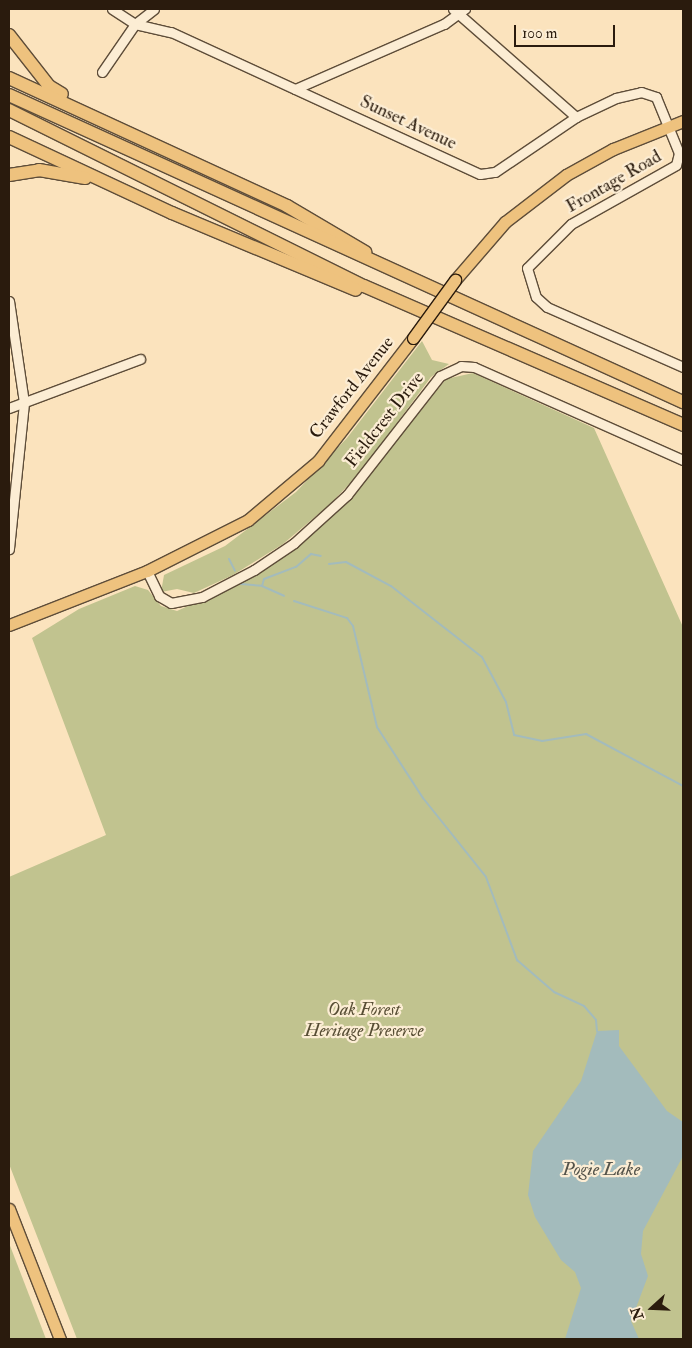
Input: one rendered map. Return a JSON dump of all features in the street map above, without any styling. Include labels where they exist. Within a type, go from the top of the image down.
[{"type":"highway","points":[[9,35],[49,86],[122,129]]},
{"type":"highway","points":[[9,78],[287,206],[352,242],[377,263]]},
{"type":"highway","points":[[9,95],[683,402]]},
{"type":"highway","points":[[9,110],[401,301],[683,425]]},
{"type":"highway","points":[[9,136],[144,199],[353,289],[401,301]]},
{"type":"highway","points":[[9,175],[40,170],[74,175],[144,199]]},
{"type":"main road","name":"Crawford Avenue","points":[[9,626],[147,571],[232,529],[285,492],[318,460],[413,338],[479,249],[538,194],[613,148],[683,121]]},
{"type":"main road","points":[[9,1209],[60,1339]]},
{"type":"street","name":"Sunset Avenue","points":[[112,9],[135,24],[171,32],[480,174],[496,172],[576,117],[641,92],[656,97],[668,126]]},
{"type":"street","points":[[102,72],[135,24],[154,9]]},
{"type":"street","points":[[295,89],[460,11],[576,117]]},
{"type":"street","name":"Frontage Road","points":[[668,126],[679,153],[676,165],[571,224],[527,268],[536,298],[547,307],[683,367]]},
{"type":"street","points":[[9,301],[24,403],[9,549]]},
{"type":"street","points":[[9,408],[140,359]]},
{"type":"street","name":"Fieldcrest Drive","points":[[147,571],[160,596],[171,603],[202,597],[254,570],[294,543],[347,495],[440,376],[461,366],[474,367],[683,460]]},
{"type":"green space","points":[[422,341],[432,360],[449,364],[431,377],[359,474],[329,505],[283,544],[233,575],[194,593],[177,589],[161,592],[164,575],[225,546],[296,492],[347,438]]},
{"type":"green space","name":"Oak Forest Heritage Preserve","points":[[473,373],[594,428],[683,627],[683,1339],[77,1339],[9,1164],[9,877],[106,835],[32,638],[79,609],[135,586],[148,590],[161,606],[177,611],[258,574],[302,543],[348,502],[446,379]]},
{"type":"green space","points":[[9,1243],[46,1339],[9,1339]]},
{"type":"water","name":"Pogie Lake","points":[[619,1030],[619,1046],[667,1111],[683,1122],[683,1156],[643,1231],[641,1254],[648,1276],[631,1321],[639,1339],[565,1339],[581,1288],[575,1272],[561,1260],[535,1217],[528,1195],[533,1151],[581,1081],[597,1031]]},
{"type":"waterway","points":[[262,586],[264,579],[296,567],[311,554],[321,556]]},
{"type":"waterway","points":[[229,559],[235,571]]},
{"type":"waterway","points":[[329,564],[346,562],[391,586],[482,657],[506,702],[514,735],[542,741],[586,734],[683,786]]},
{"type":"waterway","points":[[241,584],[262,586],[284,596]]},
{"type":"waterway","points":[[294,601],[347,618],[353,626],[377,727],[423,798],[486,877],[517,960],[554,992],[584,1006],[596,1020],[597,1031]]}]
